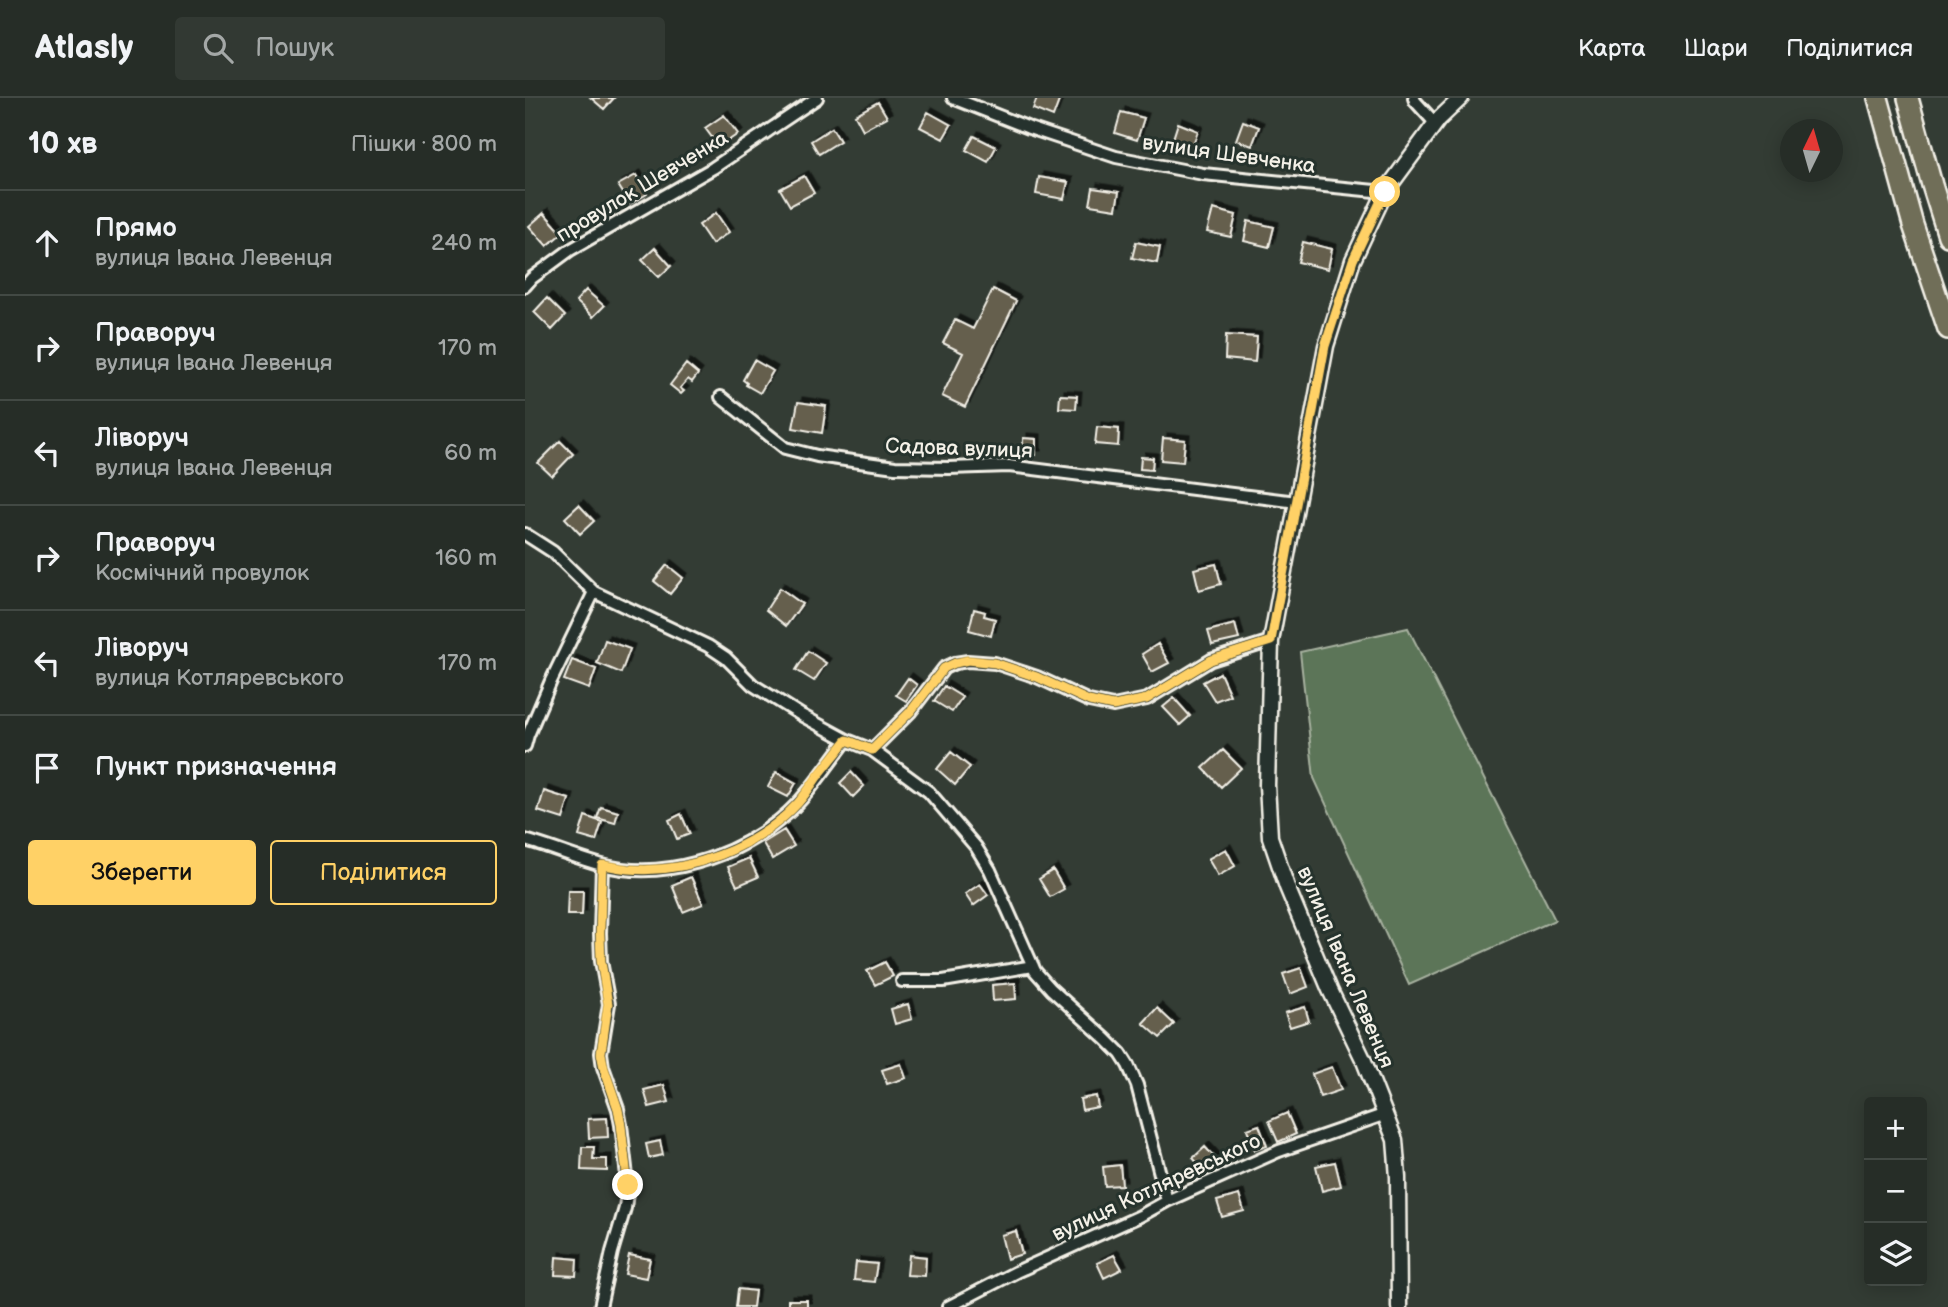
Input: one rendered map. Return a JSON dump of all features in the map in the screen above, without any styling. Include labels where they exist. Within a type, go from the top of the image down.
[{"type":"highway","points":[[1878,98],[1913,225],[1948,329]]},
{"type":"highway","points":[[1907,98],[1948,236]]},
{"type":"street","name":"провулок Шевченка","points":[[525,286],[570,250],[713,169],[817,98]]},
{"type":"street","name":"вулиця Шевченка","points":[[953,98],[1028,128],[1116,157],[1203,174],[1385,192]]},
{"type":"street","points":[[1414,98],[1435,123]]},
{"type":"street","name":"вулиця Івана Левенця","points":[[1399,1307],[1398,1177],[1395,1140],[1287,887],[1271,837],[1267,785],[1271,641],[1325,346],[1353,260],[1385,192],[1435,123],[1461,98]]},
{"type":"street","name":"Садова вулиця","points":[[721,397],[785,448],[817,456],[895,467],[1009,466],[1297,502]]},
{"type":"street","points":[[525,534],[553,552],[594,592],[708,646],[726,658],[754,685],[801,715],[872,750],[929,792],[976,847],[990,870],[1035,971],[1121,1054],[1128,1065],[1137,1085],[1167,1201]]},
{"type":"street","points":[[525,747],[551,681],[594,592]]},
{"type":"street","points":[[872,750],[911,711],[944,668],[955,663],[968,660],[995,663],[1037,677],[1089,701],[1113,706],[1147,699],[1211,660],[1271,641]]},
{"type":"street","points":[[525,840],[602,865],[628,869],[681,866],[730,850],[761,834],[783,818],[799,802],[847,740]]},
{"type":"street","points":[[600,1307],[625,1208],[628,1185],[618,1109],[601,1053],[608,1004],[601,961],[602,865]]},
{"type":"street","points":[[902,981],[943,981],[1033,966]]},
{"type":"street","name":"вулиця Котляревського","points":[[948,1307],[1016,1272],[1279,1151],[1386,1114]]},
{"type":"green space","points":[[1408,628],[1555,920],[1409,985],[1314,778],[1300,652]]},
{"type":"building","points":[[591,98],[614,98],[604,109]]},
{"type":"building","points":[[1037,98],[1060,98],[1053,117],[1033,109]]},
{"type":"building","points":[[878,102],[887,117],[863,130],[855,115]]},
{"type":"building","points":[[928,112],[951,125],[943,139],[920,127]]},
{"type":"building","points":[[1121,112],[1144,118],[1137,140],[1115,133]]},
{"type":"building","points":[[724,115],[738,134],[719,147],[705,128]]},
{"type":"building","points":[[1243,121],[1259,127],[1252,146],[1236,140]]},
{"type":"building","points":[[1178,123],[1198,131],[1189,155],[1170,148]]},
{"type":"building","points":[[832,128],[840,141],[819,154],[811,141]]},
{"type":"building","points":[[974,136],[996,147],[988,162],[966,150]]},
{"type":"building","points":[[636,175],[647,194],[630,204],[618,185]]},
{"type":"building","points":[[804,176],[814,193],[790,206],[780,189]]},
{"type":"building","points":[[1039,177],[1068,182],[1064,199],[1036,194]]},
{"type":"building","points":[[1093,188],[1119,192],[1116,209],[1090,205]]},
{"type":"building","points":[[1213,209],[1236,215],[1231,237],[1207,232]]},
{"type":"building","points":[[544,213],[562,233],[547,246],[529,226]]},
{"type":"building","points":[[716,213],[729,232],[712,244],[699,225]]},
{"type":"building","points":[[1248,221],[1274,227],[1269,247],[1244,241]]},
{"type":"building","points":[[1136,242],[1160,247],[1157,263],[1132,258]]},
{"type":"building","points":[[1303,242],[1332,249],[1328,269],[1298,262]]},
{"type":"building","points":[[655,248],[671,266],[659,277],[642,260]]},
{"type":"building","points":[[993,289],[1016,301],[965,407],[942,396],[963,353],[943,343],[955,320],[973,329]]},
{"type":"building","points":[[586,290],[604,306],[593,317],[576,301]]},
{"type":"building","points":[[547,298],[565,316],[552,330],[534,312]]},
{"type":"building","points":[[1226,335],[1257,337],[1255,362],[1225,359]]},
{"type":"building","points":[[754,360],[773,371],[760,393],[746,385],[743,380]]},
{"type":"building","points":[[686,364],[698,374],[692,382],[688,379],[680,388],[684,391],[681,394],[670,385]]},
{"type":"building","points":[[1060,395],[1077,396],[1076,409],[1059,408]]},
{"type":"building","points":[[798,402],[826,406],[822,433],[793,428]]},
{"type":"building","points":[[1097,427],[1119,429],[1118,446],[1095,444]]},
{"type":"building","points":[[1023,438],[1036,439],[1036,455],[1023,455]]},
{"type":"building","points":[[1163,438],[1185,440],[1183,462],[1161,460]]},
{"type":"building","points":[[560,441],[573,454],[552,476],[538,463]]},
{"type":"building","points":[[1141,457],[1153,458],[1152,470],[1140,469]]},
{"type":"building","points":[[579,505],[594,521],[580,534],[565,518]]},
{"type":"building","points":[[1216,564],[1221,584],[1199,590],[1194,569]]},
{"type":"building","points":[[667,565],[683,578],[670,594],[654,581]]},
{"type":"building","points":[[780,588],[802,604],[786,626],[766,610]]},
{"type":"building","points":[[974,609],[995,619],[991,636],[969,630]]},
{"type":"building","points":[[1235,624],[1239,639],[1212,645],[1208,631]]},
{"type":"building","points":[[605,640],[630,649],[621,673],[597,663]]},
{"type":"building","points":[[1158,644],[1169,663],[1152,672],[1142,654]]},
{"type":"building","points":[[808,651],[826,663],[814,681],[796,670]]},
{"type":"building","points":[[572,660],[596,669],[589,689],[564,680]]},
{"type":"building","points":[[1220,673],[1230,695],[1215,701],[1203,682]]},
{"type":"building","points":[[908,678],[917,685],[906,701],[896,695]]},
{"type":"building","points":[[944,686],[962,697],[952,712],[934,701]]},
{"type":"building","points":[[1174,698],[1190,716],[1180,725],[1163,707]]},
{"type":"building","points":[[1223,750],[1241,768],[1221,787],[1203,768]]},
{"type":"building","points":[[951,752],[970,767],[955,785],[937,769]]},
{"type":"building","points":[[776,772],[796,783],[788,797],[768,787]]},
{"type":"building","points":[[851,772],[864,786],[853,797],[840,783]]},
{"type":"building","points":[[544,791],[569,799],[563,819],[538,811]]},
{"type":"building","points":[[601,807],[618,812],[615,823],[597,818]]},
{"type":"building","points":[[681,814],[690,834],[677,839],[669,820]]},
{"type":"building","points":[[585,816],[602,822],[596,841],[579,836]]},
{"type":"building","points":[[784,830],[794,846],[772,859],[763,843]]},
{"type":"building","points":[[1226,849],[1235,866],[1218,876],[1208,859]]},
{"type":"building","points":[[749,858],[758,877],[737,886],[728,867]]},
{"type":"building","points":[[1053,870],[1064,889],[1050,897],[1039,879]]},
{"type":"building","points":[[691,877],[703,904],[683,912],[672,885]]},
{"type":"building","points":[[980,884],[988,895],[973,906],[965,894]]},
{"type":"building","points":[[568,891],[583,891],[582,915],[567,915]]},
{"type":"building","points":[[885,962],[893,976],[875,985],[867,971]]},
{"type":"building","points":[[1301,968],[1308,987],[1290,994],[1283,974]]},
{"type":"building","points":[[1015,983],[1016,999],[993,1001],[992,985]]},
{"type":"building","points":[[908,1004],[912,1019],[895,1024],[891,1009]]},
{"type":"building","points":[[1305,1007],[1309,1021],[1290,1027],[1285,1013]]},
{"type":"building","points":[[1157,1008],[1174,1024],[1160,1038],[1143,1023]]},
{"type":"building","points":[[901,1064],[906,1078],[887,1084],[882,1070]]},
{"type":"building","points":[[1332,1067],[1341,1090],[1320,1097],[1312,1074]]},
{"type":"building","points":[[664,1085],[669,1102],[649,1107],[644,1090]]},
{"type":"building","points":[[1096,1096],[1098,1107],[1082,1110],[1080,1099]]},
{"type":"building","points":[[1287,1113],[1296,1134],[1278,1142],[1269,1121]]},
{"type":"building","points":[[607,1118],[608,1137],[589,1138],[588,1119]]},
{"type":"building","points":[[1259,1125],[1267,1146],[1255,1150],[1247,1129]]},
{"type":"building","points":[[660,1141],[663,1155],[649,1158],[646,1144]]},
{"type":"building","points":[[582,1147],[594,1147],[593,1159],[607,1159],[607,1171],[581,1170]]},
{"type":"building","points":[[1205,1147],[1219,1162],[1206,1173],[1193,1158]]},
{"type":"building","points":[[1335,1162],[1341,1186],[1322,1191],[1316,1166]]},
{"type":"building","points":[[1120,1165],[1122,1185],[1105,1186],[1103,1167]]},
{"type":"building","points":[[1239,1195],[1244,1211],[1222,1217],[1217,1201]]},
{"type":"building","points":[[1016,1231],[1022,1254],[1007,1259],[1001,1235]]},
{"type":"building","points":[[629,1255],[650,1259],[646,1278],[625,1274]]},
{"type":"building","points":[[909,1255],[926,1257],[925,1276],[907,1275]]},
{"type":"building","points":[[1114,1255],[1122,1269],[1104,1278],[1097,1263]]},
{"type":"building","points":[[556,1257],[577,1259],[576,1276],[555,1275]]},
{"type":"building","points":[[856,1262],[877,1264],[874,1282],[854,1280]]},
{"type":"building","points":[[738,1289],[755,1291],[753,1307],[736,1307]]},
{"type":"building","points":[[788,1300],[807,1300],[807,1307],[788,1307]]},
{"type":"route","points":[[628,1185],[618,1109],[601,1053],[608,1012],[601,961],[602,865],[628,869],[681,866],[730,850],[761,834],[799,802],[847,740],[872,750],[911,711],[944,668],[955,663],[968,660],[995,663],[1020,670],[1089,701],[1113,706],[1147,699],[1211,660],[1271,641],[1325,346],[1353,260],[1385,192]]}]
